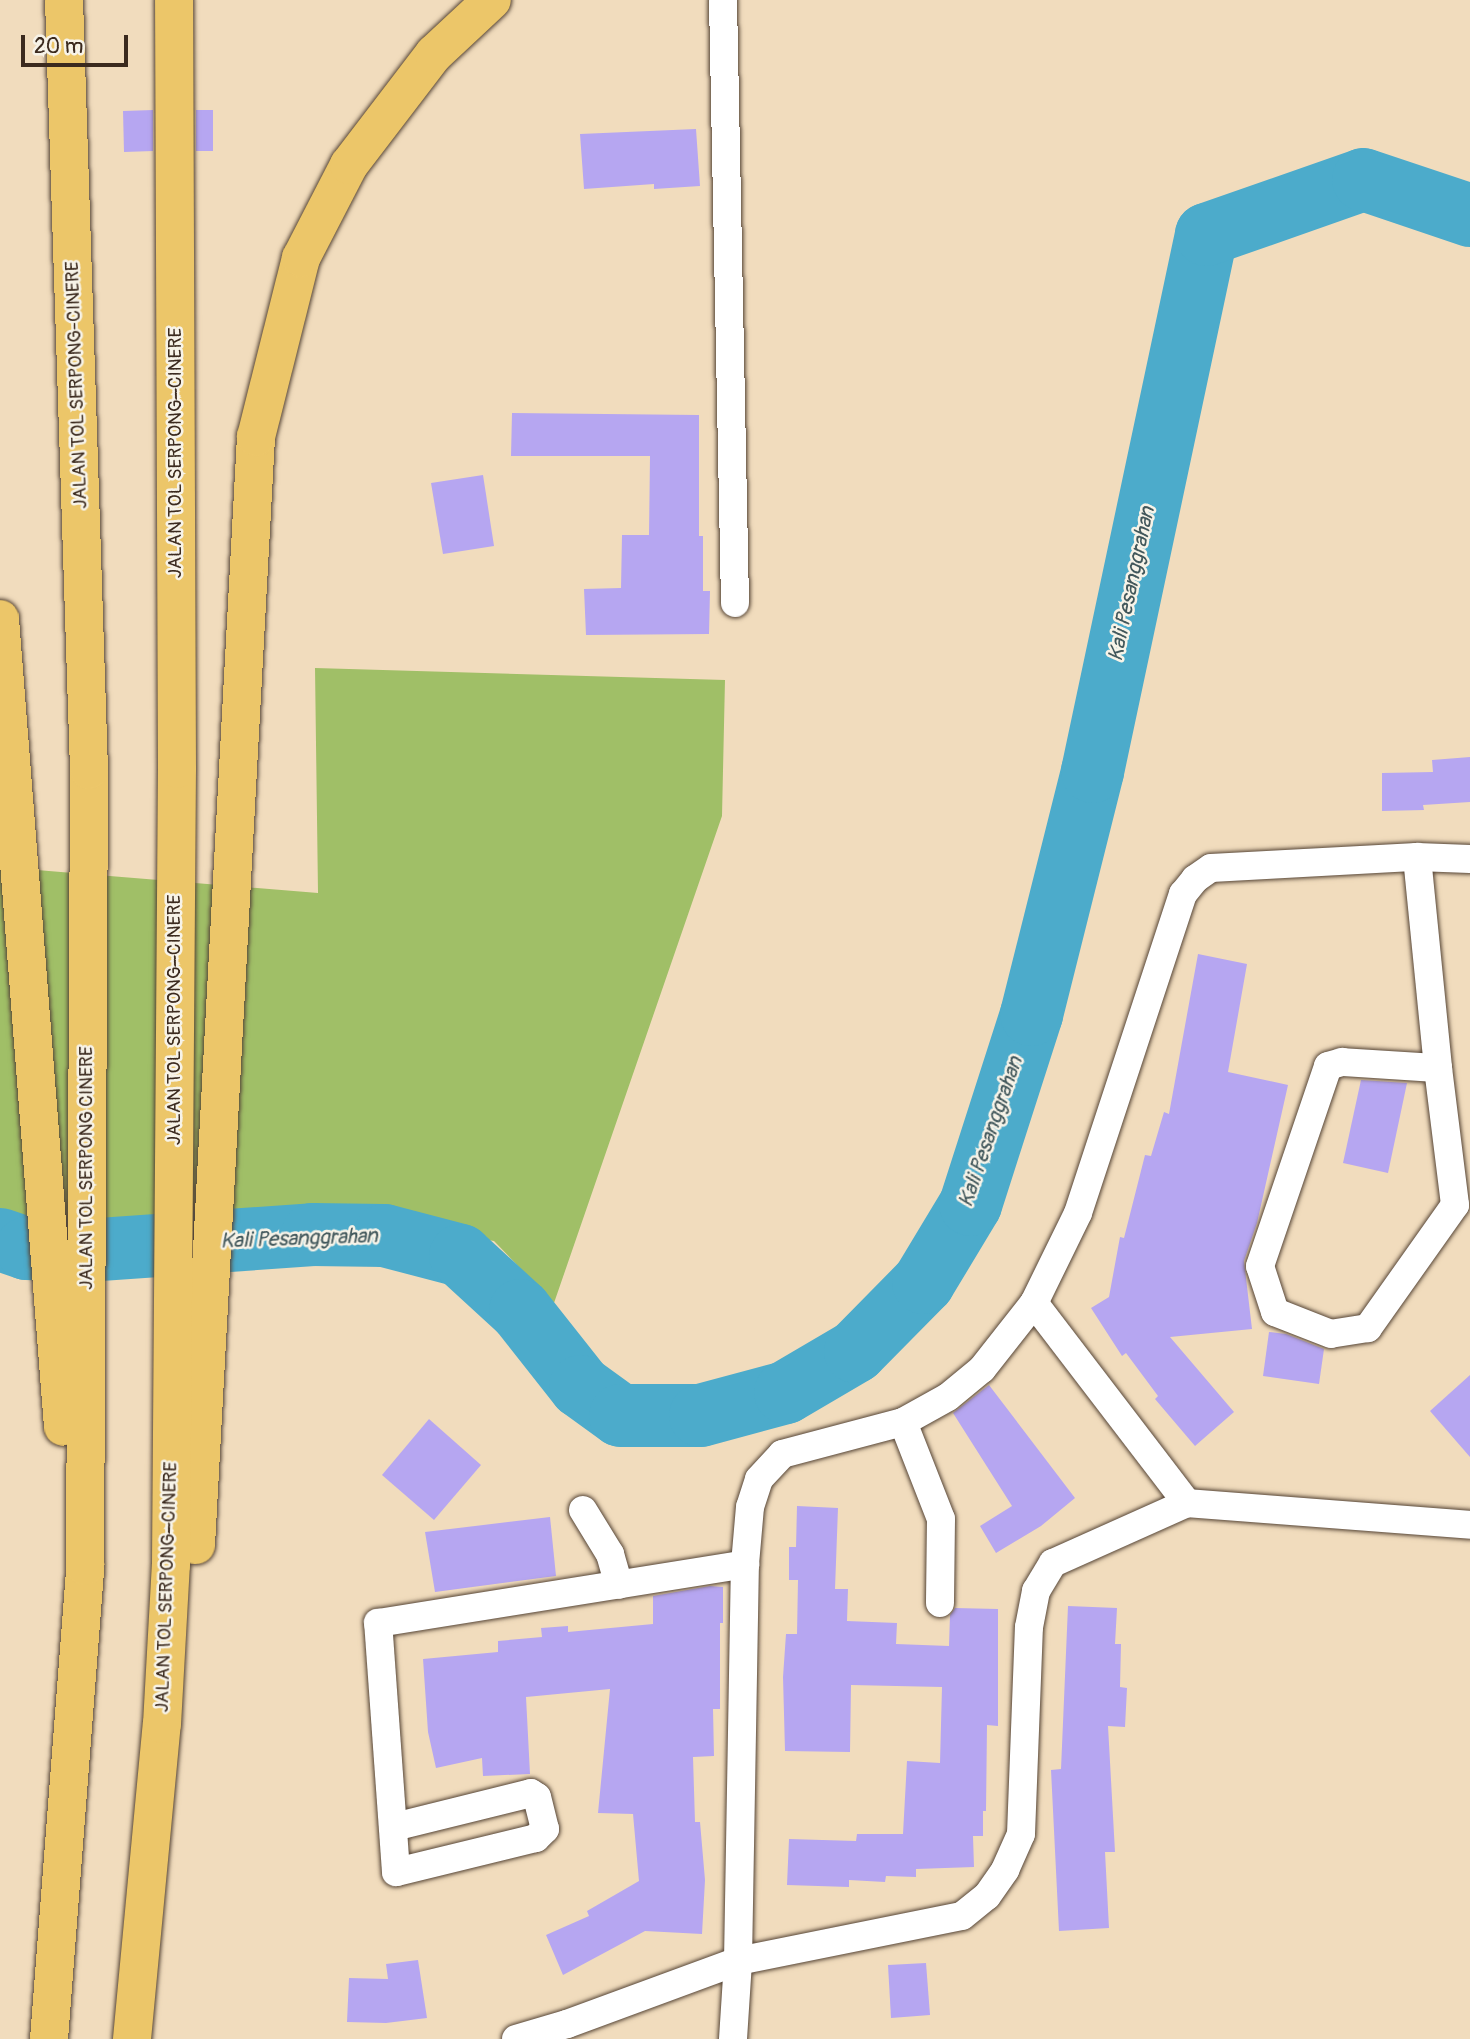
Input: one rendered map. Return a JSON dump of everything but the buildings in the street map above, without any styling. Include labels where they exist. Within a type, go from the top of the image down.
[{"type":"highway","name":"JALAN TOL SERPONG-CINERE","points":[[64,0],[89,770]]},
{"type":"highway","name":"JALAN TOL SERPONG–CINERE","points":[[132,2039],[162,1724],[183,1565],[174,0]]},
{"type":"highway","points":[[183,1565],[239,768],[256,437],[300,258],[349,165],[434,54],[492,0]]},
{"type":"highway","points":[[0,620],[79,1566],[81,1642],[49,2039]]},
{"type":"highway","name":"JALAN TOL SERPONG CINERE","points":[[79,1566],[89,770]]},
{"type":"street","points":[[723,0],[735,603]]},
{"type":"street","points":[[733,2039],[738,1961],[745,1564],[750,1507],[759,1479],[782,1454],[903,1422],[948,1397],[982,1370],[1034,1303],[1078,1213],[1183,894],[1195,879],[1211,868],[1418,857],[1470,859]]},
{"type":"street","points":[[1418,857],[1438,1068],[1455,1205],[1368,1328],[1331,1335],[1275,1312],[1260,1266],[1328,1066],[1342,1062],[1438,1068]]},
{"type":"street","points":[[1034,1303],[1187,1503]]},
{"type":"street","points":[[903,1422],[941,1519],[940,1603]]},
{"type":"street","points":[[516,2039],[567,2024],[738,1961],[962,1916],[987,1896],[1005,1870],[1021,1834],[1029,1627],[1036,1591],[1053,1563],[1187,1503],[1469,1523]]},
{"type":"street","points":[[583,1510],[610,1554],[619,1585]]},
{"type":"street","points":[[394,1827],[531,1793],[537,1797],[545,1829],[536,1838],[396,1871],[378,1623],[745,1564]]},
{"type":"green space","points":[[315,668],[725,680],[722,816],[554,1303],[494,1241],[322,1212],[0,1227],[0,867],[318,893]]},
{"type":"waterway","name":"Kali Pesanggrahan","points":[[0,1239],[26,1248],[85,1250],[312,1234],[384,1235],[460,1255],[520,1310],[580,1386],[620,1415],[700,1415],[785,1392],[855,1351],[923,1282],[970,1204],[1031,1014],[1092,771],[1206,234],[1363,179],[1470,215]]}]
